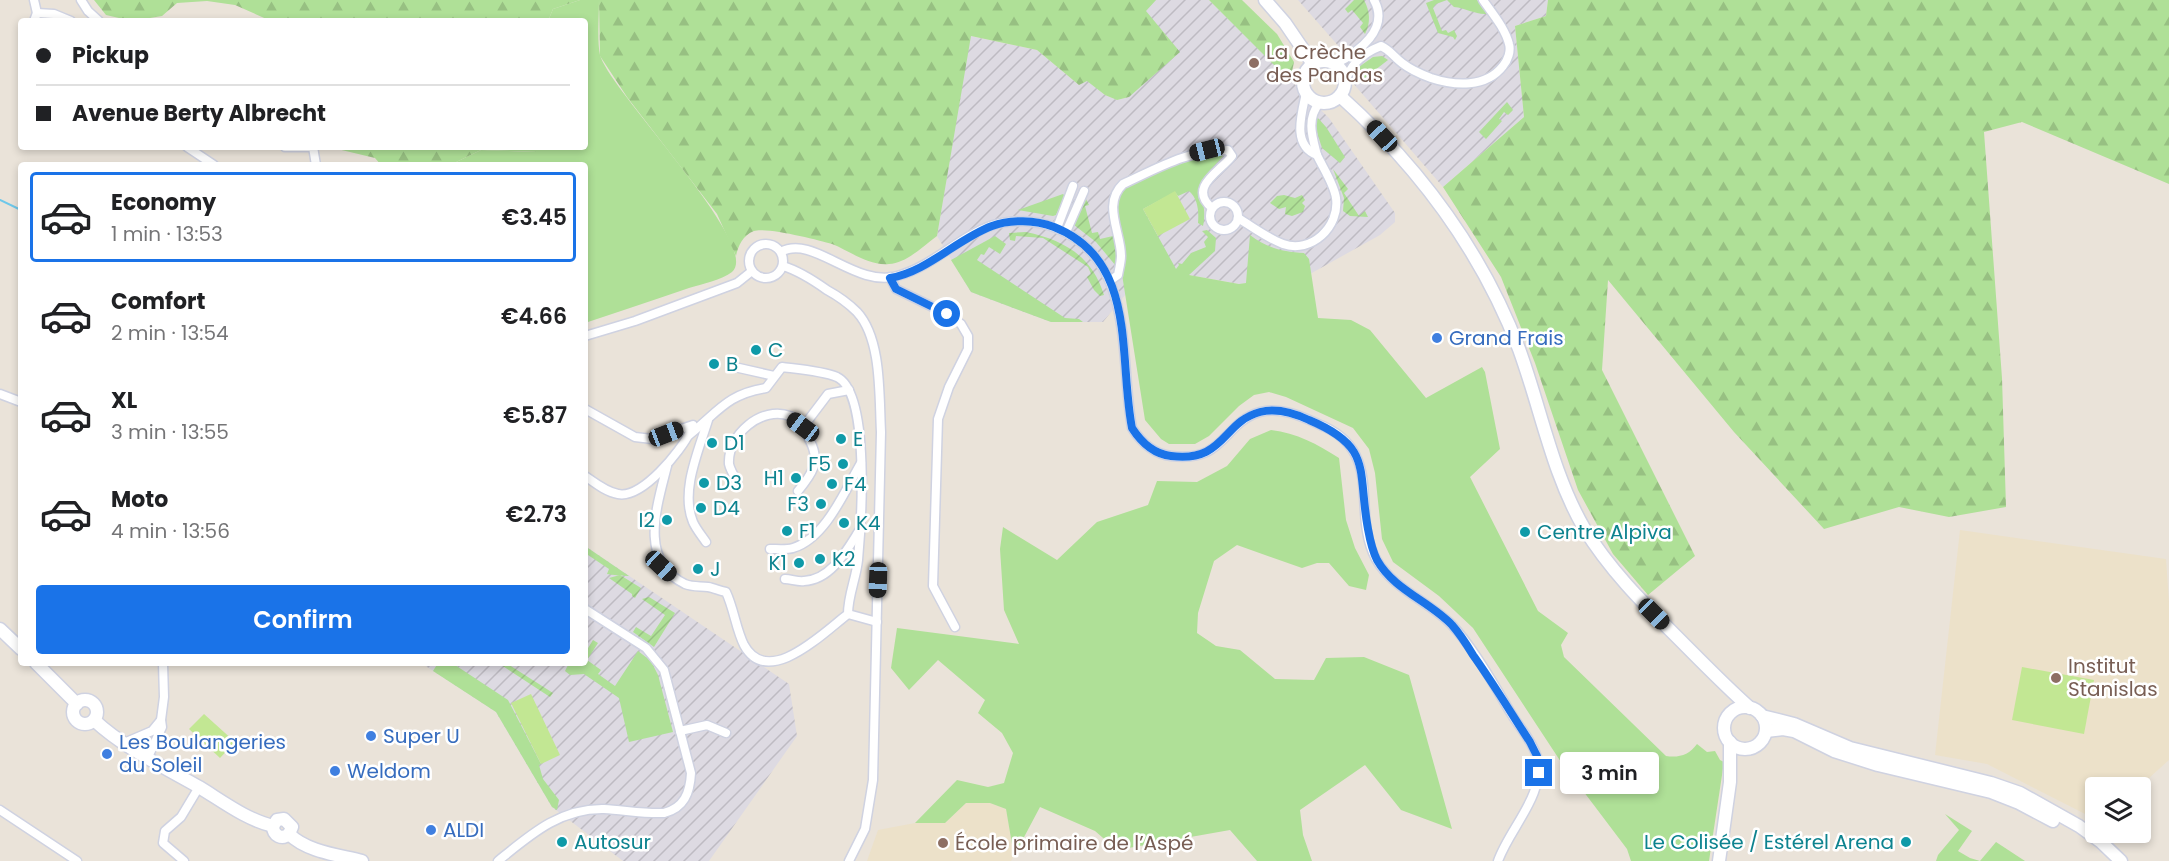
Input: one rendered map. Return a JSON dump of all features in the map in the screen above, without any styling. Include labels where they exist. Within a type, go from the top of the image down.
[{"type":"main road","points":[[1265,0],[1292,32],[1313,64]]},
{"type":"main road","points":[[1342,90],[1327,102],[1320,102],[1310,97],[1306,93],[1303,80],[1308,68],[1324,61],[1335,64],[1343,72],[1342,90],[1413,172],[1456,227],[1484,273],[1519,350],[1557,469],[1585,529],[1611,568],[1628,588],[1721,681],[1762,716],[1794,724],[1850,748],[1991,783],[2020,793],[2079,826],[2121,861]]},
{"type":"main road","points":[[0,629],[18,646]]},
{"type":"main road","points":[[39,666],[77,704],[74,709],[77,721],[89,724],[94,720],[124,744],[257,820],[273,826],[278,836],[284,837],[290,834],[294,839],[318,850],[362,861]]},
{"type":"main road","points":[[1721,681],[1730,713],[1725,724],[1726,737],[1735,746],[1748,748]]},
{"type":"main road","points":[[1730,713],[1741,708],[1750,708]]},
{"type":"main road","points":[[1731,782],[1738,763],[1748,748],[1760,742],[1766,730],[1762,716]]},
{"type":"main road","points":[[1766,730],[1794,731],[1834,751],[1878,765],[1998,795],[2019,803],[2063,826],[2081,837],[2110,861]]},
{"type":"main road","points":[[1719,861],[1731,782],[1730,742]]},
{"type":"street","points":[[34,0],[36,17],[54,14],[64,18]]},
{"type":"street","points":[[81,0],[96,18]]},
{"type":"street","points":[[1335,64],[1360,48],[1378,26],[1379,10],[1374,0]]},
{"type":"street","points":[[1342,90],[1352,66],[1371,50],[1381,46],[1413,71],[1451,84],[1476,83],[1496,75],[1507,61],[1510,46],[1503,30],[1483,0]]},
{"type":"street","points":[[1238,218],[1282,244],[1293,246],[1304,246],[1320,237],[1334,220],[1337,207],[1336,196],[1313,154],[1304,144],[1299,123],[1306,93]]},
{"type":"street","points":[[1313,154],[1310,123],[1320,102]]},
{"type":"street","points":[[192,150],[210,162]]},
{"type":"street","points":[[1111,280],[1118,275],[1121,256],[1113,214],[1113,200],[1123,184],[1186,156],[1207,150],[1228,150],[1232,156],[1211,175],[1205,184],[1204,194],[1207,204],[1212,208]]},
{"type":"street","points":[[1057,228],[1073,186]]},
{"type":"street","points":[[1066,232],[1084,191]]},
{"type":"street","points":[[1224,201],[1237,209],[1238,218],[1234,226],[1227,230],[1219,229],[1212,224],[1210,216],[1212,208],[1224,201]]},
{"type":"street","points":[[781,252],[789,248],[799,248],[811,251],[868,277],[890,278],[916,268],[994,225],[1032,222],[1057,228],[1088,247],[1111,280],[1118,307],[1132,428],[1138,438],[1156,452],[1179,458],[1203,454],[1213,449],[1249,417],[1271,410],[1292,414],[1328,428],[1346,441],[1353,448],[1361,468],[1367,523],[1377,559],[1397,583],[1440,614],[1459,634],[1492,682],[1537,756],[1539,773],[1533,795],[1498,861]]},
{"type":"street","points":[[767,243],[777,247],[781,252],[783,266],[772,277],[761,277],[752,271],[748,260],[756,246],[767,243]]},
{"type":"street","points":[[783,266],[801,273],[844,300],[858,313],[873,340],[881,432],[872,789],[865,829],[849,861]]},
{"type":"street","points":[[588,335],[635,321],[737,283],[752,271]]},
{"type":"street","points":[[890,278],[896,289],[947,314],[961,324],[968,336],[968,349],[949,387],[938,419],[933,586],[955,627]]},
{"type":"street","points":[[689,435],[730,399],[747,391],[766,388],[782,367],[838,378],[849,390],[857,417],[863,460],[858,562],[848,600],[848,614]]},
{"type":"street","points":[[739,368],[774,376]]},
{"type":"street","points":[[803,427],[828,394],[849,390]]},
{"type":"street","points":[[0,394],[18,401]]},
{"type":"street","points":[[588,411],[635,437],[652,439],[693,424],[689,435],[667,466],[634,491],[620,495],[601,487],[588,478]]},
{"type":"street","points":[[737,481],[729,464],[732,444],[744,429],[768,414],[790,416],[803,427],[816,452],[813,473],[798,491]]},
{"type":"street","points":[[706,542],[694,524],[689,508],[691,478],[708,420]]},
{"type":"street","points":[[770,549],[792,549],[813,539],[827,521],[863,460]]},
{"type":"street","points":[[667,466],[655,526],[656,550],[661,566],[688,585],[726,592],[733,606],[744,644],[753,657],[768,663],[786,659],[848,614]]},
{"type":"street","points":[[785,579],[806,582],[823,575],[839,561],[859,531]]},
{"type":"street","points":[[498,861],[539,828],[555,819],[578,812],[601,809],[652,814],[673,811],[682,804],[690,785],[691,773],[664,670],[646,648],[588,611]]},
{"type":"street","points":[[848,614],[877,622]]},
{"type":"street","points":[[148,757],[162,727],[163,666]]},
{"type":"street","points":[[124,744],[152,731],[161,720]]},
{"type":"street","points":[[681,731],[707,725],[726,733]]},
{"type":"street","points":[[146,734],[157,740]]},
{"type":"street","points":[[184,861],[163,843],[163,836],[165,831],[181,817],[199,787]]},
{"type":"street","points":[[0,810],[77,861]]},
{"type":"shaded area","points":[[1156,0],[1209,0],[1329,118],[1395,213],[1395,222],[1380,235],[1310,274],[1240,284],[1189,275],[1133,290],[1126,294],[1103,322],[1051,322],[971,292],[937,236],[970,36],[1037,50],[1079,85],[1087,80],[1105,95],[1117,100],[1129,97],[1145,11]]},
{"type":"shaded area","points":[[1298,0],[1548,0],[1546,16],[1515,26],[1524,117],[1443,187],[1352,82],[1341,49]]},
{"type":"shaded area","name":"Institut Stanislas","points":[[1960,530],[2166,559],[2169,602],[2169,760],[2150,777],[2085,777],[2085,814],[1987,764],[1935,755]]},
{"type":"shaded area","points":[[588,548],[789,684],[797,736],[709,861],[623,861],[552,807],[496,712],[426,666],[588,666]]},
{"type":"shaded area","name":"École primaire de l’Aspé","points":[[966,803],[990,803],[1006,809],[1014,856],[1011,861],[867,861],[878,830],[915,823],[945,823]]},
{"type":"green space","points":[[94,0],[580,0],[553,9],[549,18],[264,18],[235,5],[207,1],[177,3],[162,16],[150,18],[119,18],[106,15]]},
{"type":"green space","points":[[580,0],[599,0],[600,55],[629,100],[706,201],[726,232],[736,257],[732,272],[712,282],[588,322],[588,162],[456,162],[481,150],[537,152],[537,150],[588,150],[588,18],[549,18],[553,9]]},
{"type":"green space","points":[[599,0],[1156,0],[1146,11],[1180,52],[1129,97],[1117,100],[1105,95],[1087,81],[1079,85],[1037,50],[971,36],[937,236],[902,261],[881,264],[866,260],[832,244],[793,234],[761,230],[754,231],[744,238],[736,256],[717,214],[627,97],[600,56]]},
{"type":"green space","points":[[1209,0],[1242,0],[1277,34],[1294,62],[1290,81]]},
{"type":"green space","points":[[1354,0],[1364,0],[1368,8],[1369,21],[1365,34],[1360,27],[1363,23],[1352,10],[1348,13],[1345,9]]},
{"type":"green space","points":[[1434,0],[1447,0],[1436,4],[1433,8],[1442,31],[1446,30],[1448,33],[1454,30],[1457,36],[1455,40],[1453,37],[1438,33],[1426,3]]},
{"type":"green space","points":[[1447,0],[1477,0],[1487,14],[1454,7]]},
{"type":"green space","points":[[1548,0],[2169,0],[2169,184],[2022,122],[1984,132],[2002,378],[2006,507],[1949,517],[1899,507],[1824,529],[1734,432],[1608,280],[1602,370],[1695,556],[1648,595],[1613,554],[1578,490],[1535,363],[1501,277],[1443,187],[1524,117],[1515,26],[1546,16]]},
{"type":"green space","points":[[1382,56],[1388,60],[1357,84],[1354,81],[1356,69],[1373,57]]},
{"type":"green space","points":[[1507,102],[1513,110],[1508,115],[1504,112],[1499,119],[1502,121],[1486,139],[1479,132]]},
{"type":"green space","points":[[1317,117],[1345,157],[1340,163],[1322,148],[1313,120]]},
{"type":"green space","points":[[342,150],[481,150],[456,162],[378,162],[375,158]]},
{"type":"green space","points":[[481,150],[537,150],[537,152]]},
{"type":"green space","points":[[1223,153],[1203,182],[1203,226],[1198,223],[1197,206],[1189,191],[1178,196],[1175,192],[1143,209],[1176,269],[1178,263],[1182,264],[1191,253],[1206,247],[1204,242],[1208,237],[1202,231],[1207,230],[1216,238],[1215,251],[1189,275],[1239,284],[1246,283],[1250,235],[1276,248],[1304,253],[1309,259],[1318,318],[1351,320],[1370,330],[1426,398],[1482,367],[1485,372],[1500,449],[1470,477],[1538,611],[1568,633],[1561,645],[1564,657],[1666,756],[1683,755],[1697,744],[1707,752],[1715,751],[1720,760],[1724,762],[1709,861],[1631,861],[1627,849],[1559,759],[1473,628],[1439,596],[1393,562],[1382,539],[1375,473],[1369,449],[1353,428],[1286,397],[1269,392],[1254,395],[1239,406],[1209,436],[1195,444],[1169,444],[1161,439],[1145,420],[1121,268],[1116,198],[1122,187],[1186,158]]},
{"type":"green space","points":[[1333,169],[1348,189],[1344,193],[1359,216],[1365,211],[1368,217],[1350,216],[1343,211],[1344,198]]},
{"type":"green space","points":[[1175,191],[1190,219],[1158,236],[1143,209]]},
{"type":"green space","points":[[1063,194],[1065,196],[1056,215],[1018,210]]},
{"type":"green space","points":[[1302,195],[1305,200],[1302,203],[1305,206],[1303,212],[1292,216],[1285,214],[1286,207],[1279,209],[1270,203],[1277,196],[1295,198]]},
{"type":"green space","points":[[1085,197],[1089,205],[1085,206],[1092,233],[1098,232],[1100,239],[1113,236],[1117,252],[1116,266],[1096,242],[1074,225]]},
{"type":"green space","points":[[1026,232],[1053,240],[1075,252],[1092,270],[1104,295],[1100,296],[1094,290],[1087,277],[1091,274],[1088,267],[1043,238],[1016,236],[1015,241],[1010,240],[1009,233]]},
{"type":"green space","points":[[995,236],[1006,244],[1000,254],[989,247],[977,260],[1065,318],[1079,319],[1083,322],[1051,322],[971,292],[951,260]]},
{"type":"green space","points":[[1271,430],[1307,440],[1339,458],[1346,520],[1355,548],[1369,575],[1366,590],[1349,586],[1329,563],[1317,563],[1302,568],[1237,545],[1214,561],[1198,613],[1197,633],[1216,646],[1240,650],[1275,679],[1314,680],[1326,658],[1364,657],[1409,675],[1452,829],[1401,810],[1365,765],[1300,810],[1303,835],[1312,861],[1257,861],[1230,830],[1117,850],[1095,831],[1040,807],[1014,856],[1006,809],[990,803],[966,803],[945,823],[915,823],[957,780],[988,787],[1004,783],[1013,753],[1002,733],[978,713],[985,700],[938,660],[909,690],[891,668],[897,628],[1019,644],[1004,610],[1000,549],[1003,527],[1057,560],[1097,522],[1148,505],[1157,481],[1197,482],[1227,466],[1250,439]]},
{"type":"green space","points":[[588,548],[629,576],[607,574],[609,569],[588,555]]},
{"type":"green space","points":[[620,575],[641,588],[635,598],[609,578]]},
{"type":"green space","points":[[649,597],[675,613],[654,647],[633,632],[636,627],[651,636],[665,615],[642,599]]},
{"type":"green space","points":[[593,640],[598,643],[588,658],[588,648]]},
{"type":"green space","points":[[638,651],[651,661],[658,675],[673,732],[629,742],[619,698],[584,674],[570,675],[565,671],[568,666],[588,666],[588,661],[601,670],[598,674],[615,686]]},
{"type":"green space","points":[[436,666],[457,666],[508,700],[541,764],[539,765],[543,779],[559,800],[557,810],[552,807],[496,712],[433,671]]},
{"type":"green space","points":[[503,666],[511,666],[553,693],[550,697]]},
{"type":"green space","points":[[2022,667],[2094,680],[2084,734],[2012,720]]},
{"type":"green space","points":[[531,694],[560,755],[541,764],[511,703]]},
{"type":"green space","points":[[204,714],[235,742],[220,758],[189,729]]},
{"type":"green space","points":[[1945,814],[1972,831],[1958,851],[1980,861],[1936,861],[1938,855],[1959,830]]},
{"type":"green space","points":[[1996,842],[2025,861],[1980,861]]},
{"type":"waterway","points":[[0,200],[18,209]]},
{"type":"place","name":"La Crèche des Pandas","points":[[1254,63]]},
{"type":"place","name":"Grand Frais","points":[[1437,338]]},
{"type":"place","name":"C","points":[[756,350]]},
{"type":"place","name":"B","points":[[714,364]]},
{"type":"place","name":"E","points":[[841,439]]},
{"type":"place","name":"D1","points":[[712,443]]},
{"type":"place","name":"F5","points":[[843,464]]},
{"type":"place","name":"H1","points":[[796,478]]},
{"type":"place","name":"D3","points":[[704,483]]},
{"type":"place","name":"F4","points":[[832,484]]},
{"type":"place","name":"F3","points":[[821,504]]},
{"type":"place","name":"D4","points":[[701,508]]},
{"type":"place","name":"I2","points":[[667,520]]},
{"type":"place","name":"K4","points":[[844,523]]},
{"type":"place","name":"F1","points":[[787,531]]},
{"type":"place","name":"Centre Alpiva","points":[[1525,532]]},
{"type":"place","name":"K2","points":[[820,559]]},
{"type":"place","name":"K1","points":[[799,563]]},
{"type":"place","name":"J","points":[[698,569]]},
{"type":"place","name":"Institut Stanislas","points":[[2056,678]]},
{"type":"place","name":"Super U","points":[[371,736]]},
{"type":"place","name":"Les Boulangeries du Soleil","points":[[107,754]]},
{"type":"place","name":"Weldom","points":[[335,771]]},
{"type":"place","name":"ALDI","points":[[431,830]]},
{"type":"place","name":"Autosur","points":[[562,842]]},
{"type":"place","name":"Le Colisée / Estérel Arena","points":[[1906,842]]},
{"type":"place","name":"École primaire de l’Aspé","points":[[943,843]]},
{"type":"route","points":[[947,314],[896,289],[890,278],[916,268],[994,225],[1017,222],[1047,224],[1069,233],[1088,247],[1111,280],[1118,307],[1132,428],[1138,438],[1148,447],[1166,456],[1179,458],[1203,454],[1213,449],[1249,417],[1271,410],[1292,414],[1328,428],[1339,435],[1353,448],[1361,468],[1370,540],[1382,568],[1397,583],[1452,624],[1530,742],[1537,756],[1539,773]]}]
